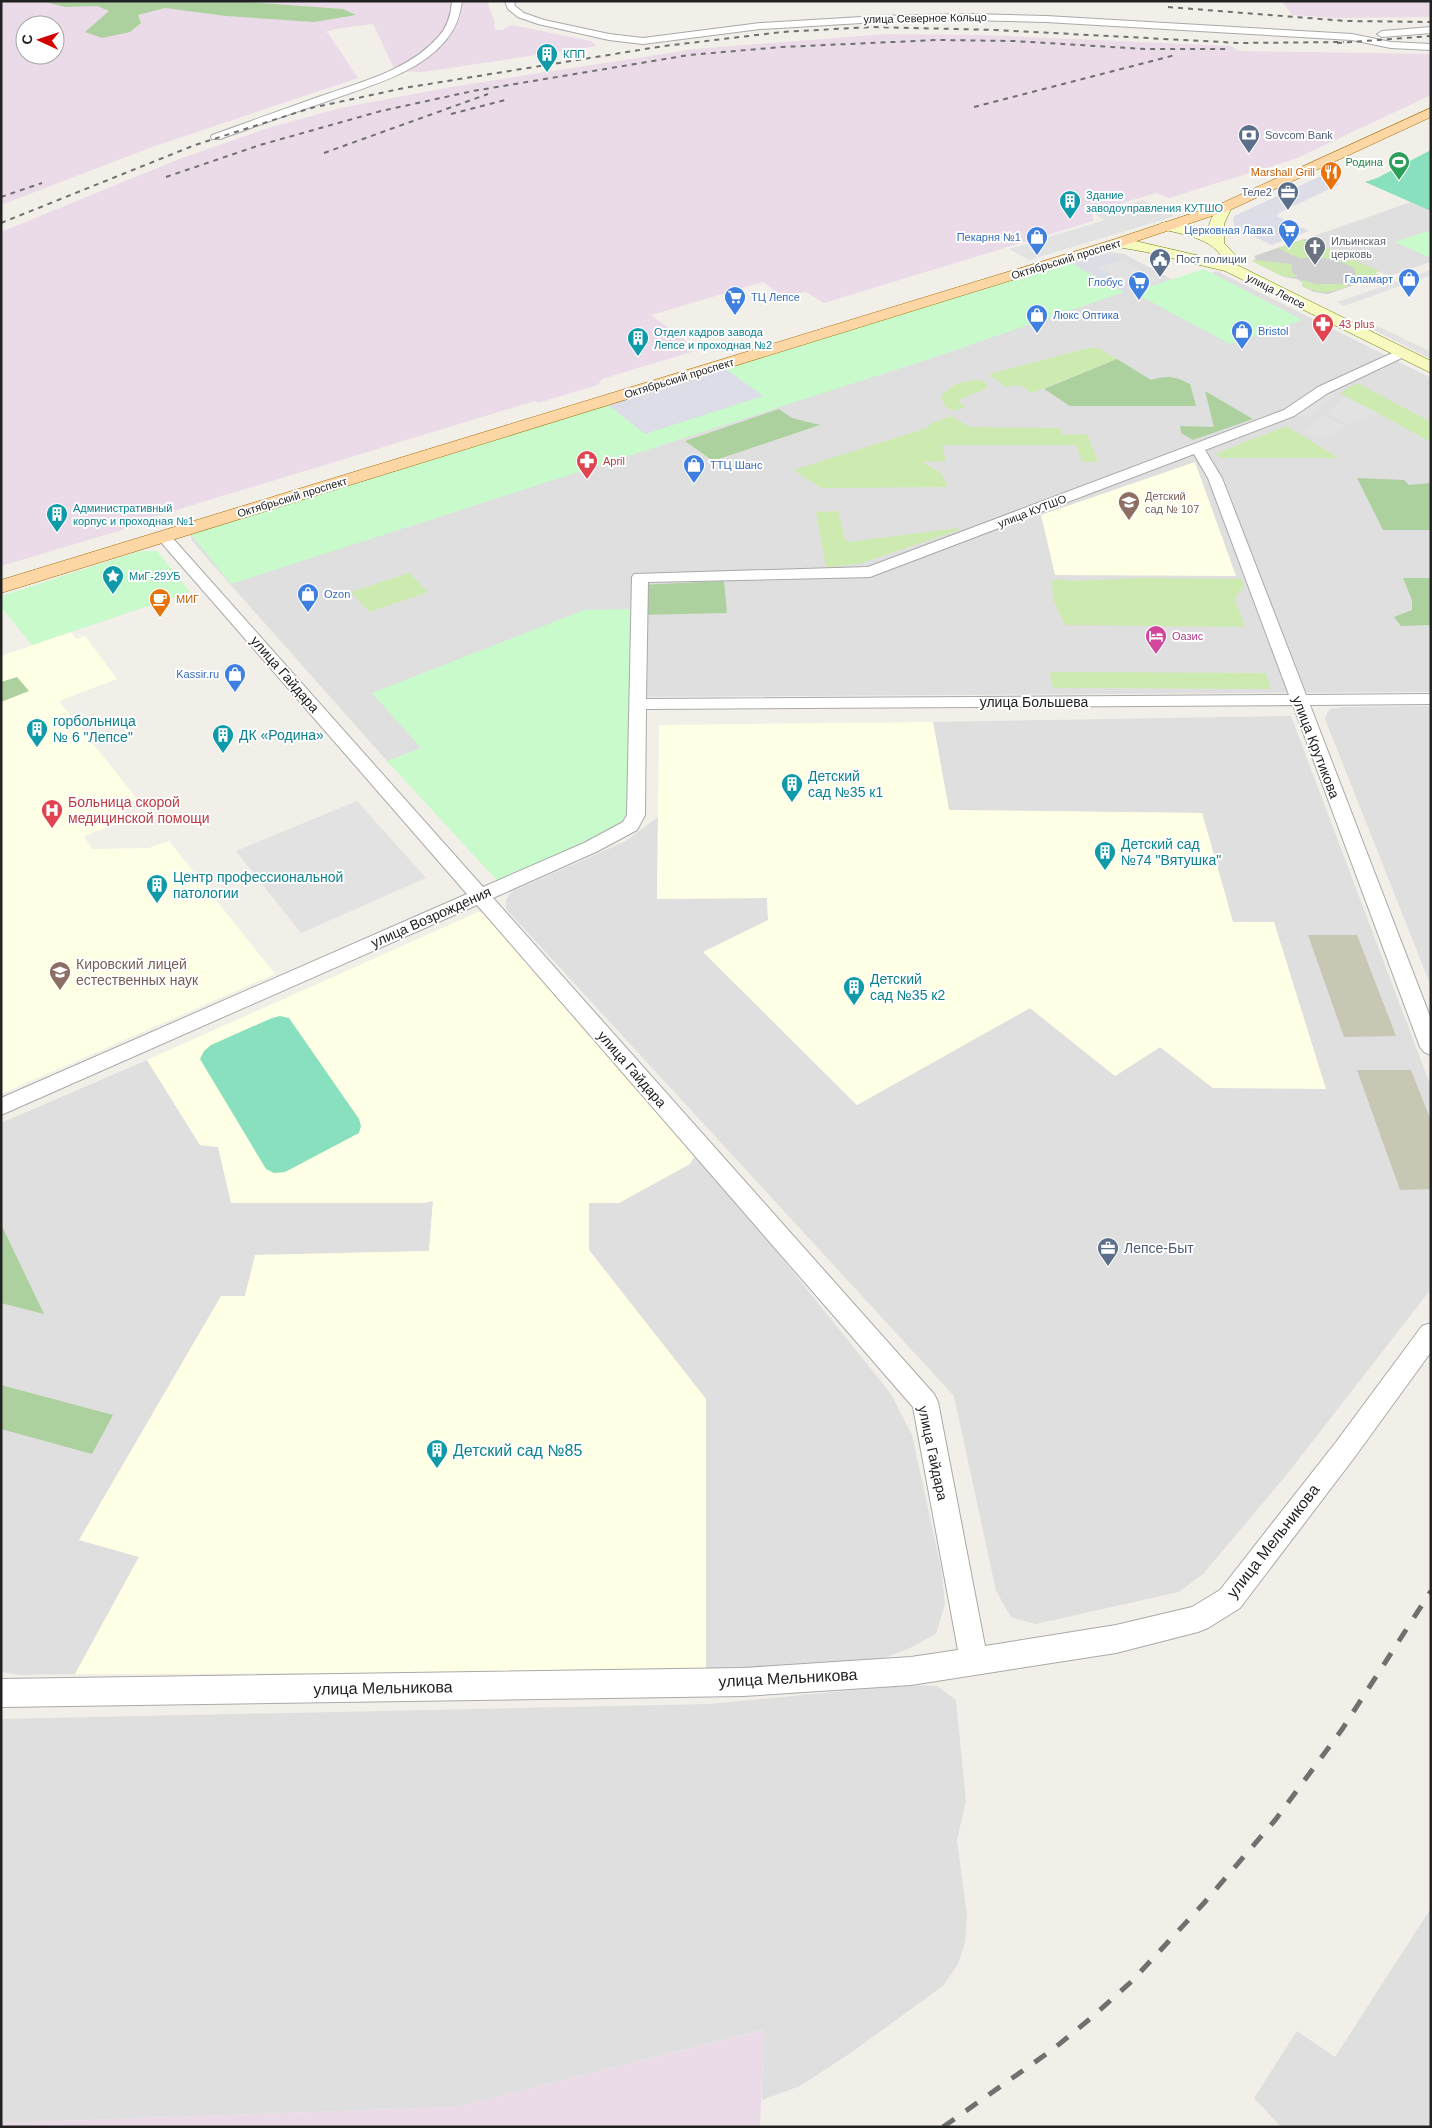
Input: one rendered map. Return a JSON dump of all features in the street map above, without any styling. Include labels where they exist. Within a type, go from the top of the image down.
[{"type":"main road","name":"Октябрьский проспект","points":[[1,586],[1117,243],[1225,207],[1431,112]]},
{"type":"main road","points":[[1217,244],[1214,231],[1216,222],[1225,207]]},
{"type":"main road","name":"улица Лепсе","points":[[1183,257],[1155,243],[1152,238],[1160,228],[1192,230],[1217,244],[1230,258],[1229,267]]},
{"type":"main road","name":"улица Лепсе","points":[[1117,243],[1143,245],[1211,265],[1229,267],[1431,368]]},
{"type":"street","points":[[216,137],[366,83],[416,60],[433,48],[446,34],[454,21],[457,1]]},
{"type":"street","name":"улица Северное Кольцо","points":[[509,1],[511,7],[521,15],[541,22],[609,37],[643,41],[760,26],[878,19],[962,17],[1036,18],[1352,37],[1391,45],[1431,47]]},
{"type":"street","name":"улица Северное Кольцо","points":[[1352,37],[1431,30]]},
{"type":"street","name":"улица КУТШО","points":[[640,578],[870,572],[1289,413],[1323,390],[1402,353]]},
{"type":"street","name":"улица Крутикова","points":[[1197,448],[1215,478],[1431,1047]]},
{"type":"street","name":"улица Гайдара","points":[[164,537],[925,1402],[974,1662]]},
{"type":"street","name":"улица Возрождения","points":[[1,1108],[480,896],[591,846],[630,826],[636,815],[640,578]]},
{"type":"street","name":"улица Большева","points":[[638,704],[1431,699]]},
{"type":"street","name":"улица Мельникова","points":[[1,1693],[743,1682],[911,1671],[1116,1639],[1189,1622],[1198,1619],[1230,1599],[1345,1450],[1431,1333]]},
{"type":"shaded area","points":[[1,1],[487,1],[494,20],[495,30],[502,30],[512,25],[591,41],[597,46],[423,72],[393,71],[393,66],[373,24],[335,29],[325,32],[328,33],[358,78],[152,147],[1,205]]},
{"type":"shaded area","points":[[1280,1],[1431,1],[1431,17],[1333,18],[1292,15]]},
{"type":"shaded area","points":[[887,34],[982,35],[1231,46],[1239,51],[1431,54],[1431,95],[1295,159],[1169,198],[1156,193],[1122,203],[1119,206],[1093,214],[1093,221],[824,303],[806,292],[783,296],[763,282],[651,315],[698,350],[602,379],[598,385],[538,403],[535,401],[137,522],[139,525],[1,566],[1,232],[179,159],[268,128],[340,108],[451,87],[695,49]]},
{"type":"shaded area","points":[[1323,175],[1333,178],[1329,181],[1340,184],[1279,213],[1277,216],[1309,231],[1272,245],[1238,229],[1234,225],[1234,216]]},
{"type":"shaded area","points":[[1143,200],[1175,216],[1029,260],[1009,249],[1105,220],[1096,215]]},
{"type":"shaded area","points":[[1411,202],[1431,210],[1431,262],[1389,276],[1309,240],[1314,236]]},
{"type":"shaded area","name":"Ильинская церковь","points":[[1304,239],[1379,271],[1375,273],[1379,276],[1328,294],[1314,292],[1302,286],[1303,283],[1297,279],[1284,277],[1252,261],[1256,259],[1254,256]]},
{"type":"shaded area","points":[[1111,252],[1124,254],[1179,283],[1217,271],[1431,378],[1431,692],[627,697],[491,871],[387,761],[192,541],[190,533]]},
{"type":"shaded area","points":[[1097,254],[1109,254],[1122,260],[1098,268],[1137,288],[1124,292],[1067,261]]},
{"type":"shaded area","points":[[1122,260],[1161,281],[1137,288],[1097,267]]},
{"type":"shaded area","points":[[1431,270],[1431,275],[1344,306],[1337,302]]},
{"type":"shaded area","points":[[1378,326],[1431,352],[1431,359],[1370,328]]},
{"type":"shaded area","points":[[724,368],[763,396],[645,434],[608,405]]},
{"type":"shaded area","points":[[1325,393],[1334,397],[1307,419],[1297,415]]},
{"type":"shaded area","points":[[1346,397],[1379,413],[1350,425],[1326,413]]},
{"type":"shaded area","points":[[1323,415],[1348,427],[1319,440],[1303,432]]},
{"type":"shaded area","name":"Детский сад № 107","points":[[1195,462],[1236,576],[1055,575],[1041,515]]},
{"type":"shaded area","name":"Больница скорой медицинской помощи","points":[[71,632],[76,639],[85,636],[117,679],[59,701],[137,799],[123,805],[121,822],[84,836],[92,849],[149,848],[169,841],[275,974],[1,1094],[1,656]]},
{"type":"shaded area","points":[[1431,706],[1431,986],[1325,719],[1330,709],[1343,707]]},
{"type":"shaded area","points":[[1291,716],[1431,1087],[1431,1289],[1284,1478],[1203,1574],[1179,1592],[1036,1624],[1011,1617],[996,1591],[954,1396],[506,909],[506,900],[511,892],[626,841],[658,817],[657,899],[767,898],[768,920],[704,952],[857,1105],[1030,1008],[1115,1076],[1160,1047],[1213,1088],[1233,922],[1202,813],[949,810],[933,722]]},
{"type":"shaded area","points":[[933,722],[949,810],[1202,813],[1233,922],[1274,922],[1326,1089],[1213,1088],[1160,1047],[1115,1076],[1030,1008],[857,1105],[703,952],[768,920],[767,898],[657,899],[659,725]]},
{"type":"shaded area","points":[[357,801],[426,878],[301,933],[236,851]]},
{"type":"shaded area","points":[[478,912],[486,913],[697,1152],[690,1164],[619,1203],[589,1203],[589,1250],[706,1399],[706,1672],[75,1674],[139,1557],[79,1540],[221,1296],[245,1296],[255,1255],[429,1251],[433,1201],[423,1203],[231,1203],[218,1147],[200,1145],[147,1060]]},
{"type":"shaded area","points":[[1308,935],[1357,935],[1396,1036],[1344,1037]]},
{"type":"shaded area","points":[[147,1060],[200,1145],[218,1147],[423,1203],[433,1201],[429,1251],[256,1255],[245,1296],[80,1540],[139,1557],[75,1674],[21,1675],[1,1672],[1,1123]]},
{"type":"shaded area","points":[[1357,1070],[1411,1070],[1431,1121],[1431,1189],[1400,1190]]},
{"type":"shaded area","points":[[697,1152],[891,1394],[912,1435],[941,1568],[945,1604],[936,1634],[910,1648],[882,1659],[706,1672],[706,1400],[589,1250],[589,1203],[619,1203]]},
{"type":"shaded area","points":[[906,1685],[937,1686],[956,1700],[966,1801],[957,1840],[967,1915],[965,1942],[958,1964],[943,1986],[849,2054],[800,2086],[762,2100],[763,2030],[455,2107],[1,2123],[1,1719],[709,1704]]},
{"type":"shaded area","points":[[1431,1908],[1431,2127],[1281,2127],[1254,2098],[1297,2031],[1335,2057]]},
{"type":"shaded area","points":[[764,2030],[760,2127],[1,2127],[1,2123],[455,2107]]},
{"type":"green space","points":[[42,1],[232,1],[343,9],[356,15],[314,22],[226,16],[165,8],[138,15],[141,23],[130,32],[102,38],[85,32],[109,11],[97,6],[65,7]]},
{"type":"green space","name":"Родина","points":[[1431,150],[1431,211],[1365,182],[1377,178]]},
{"type":"green space","points":[[1431,230],[1431,258],[1395,242]]},
{"type":"green space","points":[[1304,239],[1308,257],[1301,259],[1278,248]]},
{"type":"green space","points":[[1309,240],[1379,271],[1375,273],[1379,276],[1356,284],[1351,281],[1356,276],[1355,269],[1335,260],[1312,257]]},
{"type":"green space","points":[[1067,261],[1124,292],[926,360],[231,584],[190,533],[608,405],[763,396],[724,368]]},
{"type":"green space","points":[[1252,261],[1291,264],[1292,272],[1298,277],[1284,277]]},
{"type":"green space","points":[[1204,269],[1302,320],[1230,344],[1133,292]]},
{"type":"green space","points":[[1303,280],[1316,284],[1345,284],[1349,286],[1320,292],[1302,286],[1303,283],[1300,281]]},
{"type":"green space","points":[[1088,348],[1098,348],[1117,359],[1032,393],[1020,385],[1006,387],[989,374]]},
{"type":"green space","points":[[1117,359],[1151,380],[1171,377],[1190,384],[1196,406],[1070,406],[1044,389]]},
{"type":"green space","points":[[984,381],[987,386],[983,390],[958,400],[965,407],[953,411],[946,407],[941,397],[949,389],[962,382]]},
{"type":"green space","points":[[1357,383],[1431,422],[1431,442],[1340,393]]},
{"type":"green space","points":[[1205,391],[1253,419],[1193,440],[1181,433],[1180,426],[1214,427]]},
{"type":"green space","points":[[779,409],[792,418],[820,425],[713,461],[685,441]]},
{"type":"green space","points":[[951,416],[970,427],[1061,428],[1062,435],[1087,434],[1098,462],[1082,462],[1076,445],[942,445],[946,461],[922,462],[941,473],[948,487],[821,488],[793,470],[927,428],[932,423]]},
{"type":"green space","points":[[1286,426],[1339,458],[1221,458],[1215,454]]},
{"type":"green space","points":[[1357,478],[1404,480],[1409,485],[1431,483],[1431,530],[1383,530]]},
{"type":"green space","points":[[838,511],[845,540],[848,542],[958,528],[959,530],[859,564],[826,567],[816,512]]},
{"type":"green space","points":[[140,551],[157,551],[190,592],[32,645],[1,607],[1,596]]},
{"type":"green space","points":[[409,573],[428,592],[369,612],[351,592]]},
{"type":"green space","points":[[1139,578],[1242,579],[1244,587],[1235,600],[1245,627],[1065,625],[1053,599],[1052,581],[1056,579],[1074,581]]},
{"type":"green space","points":[[1403,578],[1431,578],[1431,625],[1401,626],[1394,617],[1412,610],[1412,600]]},
{"type":"green space","points":[[724,581],[727,613],[639,615],[639,585]]},
{"type":"green space","points":[[639,609],[634,821],[502,886],[387,761],[421,748],[372,693],[584,610]]},
{"type":"green space","points":[[1050,672],[1266,673],[1271,689],[1053,688]]},
{"type":"green space","points":[[17,677],[29,691],[1,702],[1,682]]},
{"type":"green space","points":[[280,1016],[289,1018],[359,1119],[361,1126],[359,1133],[285,1172],[274,1173],[266,1169],[200,1059],[204,1051],[211,1045]]},
{"type":"green space","points":[[1,1224],[44,1314],[1,1303]]},
{"type":"green space","points":[[1,1385],[113,1415],[92,1454],[1,1429]]},
{"type":"railway","points":[[1168,7],[1346,21],[1431,22]]},
{"type":"railway","points":[[1,223],[195,145],[311,108],[404,88],[664,46],[782,32],[871,27],[996,30],[1240,43],[1344,42]]},
{"type":"railway","points":[[1337,43],[1431,36]]},
{"type":"railway","points":[[166,177],[260,145],[381,111],[473,91],[689,55],[782,47],[937,40],[1014,41],[1145,49],[1227,49]]},
{"type":"railway","points":[[974,107],[1175,55]]},
{"type":"railway","points":[[324,153],[488,94]]},
{"type":"railway","points":[[451,114],[509,99]]},
{"type":"railway","points":[[1,197],[42,183]]},
{"type":"railway","points":[[943,2127],[1052,2050],[1091,2018],[1132,1981],[1204,1903],[1276,1819],[1343,1728],[1431,1591]]},
{"type":"place","name":"КПП","points":[[547,73]]},
{"type":"place","name":"Sovcom Bank","points":[[1249,154]]},
{"type":"place","name":"Родина","points":[[1399,181]]},
{"type":"place","name":"Marshall Grill","points":[[1331,191]]},
{"type":"place","name":"Теле2","points":[[1288,211]]},
{"type":"place","name":"Здание заводоуправления КУТШО","points":[[1070,220]]},
{"type":"place","name":"Церковная Лавка","points":[[1289,249]]},
{"type":"place","name":"Пекарня №1","points":[[1037,256]]},
{"type":"place","name":"Ильинская церковь","points":[[1315,266]]},
{"type":"place","name":"Пост полиции","points":[[1160,278]]},
{"type":"place","name":"Галамарт","points":[[1409,298]]},
{"type":"place","name":"Глобус","points":[[1139,301]]},
{"type":"place","name":"ТЦ Лепсе","points":[[735,316]]},
{"type":"place","name":"Люкс Оптика","points":[[1037,334]]},
{"type":"place","name":"43 plus","points":[[1323,343]]},
{"type":"place","name":"Bristol","points":[[1242,350]]},
{"type":"place","name":"Отдел кадров завода Лепсе и проходная №2","points":[[638,357]]},
{"type":"place","name":"April","points":[[587,480]]},
{"type":"place","name":"ТТЦ Шанс","points":[[694,484]]},
{"type":"place","name":"Детский сад № 107","points":[[1129,521]]},
{"type":"place","name":"Административный корпус и проходная №1","points":[[57,533]]},
{"type":"place","name":"МиГ-29УБ","points":[[113,595]]},
{"type":"place","name":"Ozon","points":[[308,613]]},
{"type":"place","name":"МИГ","points":[[160,618]]},
{"type":"place","name":"Оазис","points":[[1156,655]]},
{"type":"place","name":"Kassir.ru","points":[[235,693]]},
{"type":"place","name":"горбольница № 6 \"Лепсе\"","points":[[37,748]]},
{"type":"place","name":"ДК «Родина»","points":[[223,754]]},
{"type":"place","name":"Детский сад №35 к1","points":[[792,803]]},
{"type":"place","name":"Больница скорой медицинской помощи","points":[[52,829]]},
{"type":"place","name":"Детский сад №74 \"Вятушка\"","points":[[1105,871]]},
{"type":"place","name":"Центр профессиональной патологии","points":[[157,904]]},
{"type":"place","name":"Кировский лицей естественных наук","points":[[60,991]]},
{"type":"place","name":"Детский сад №35 к2","points":[[854,1006]]},
{"type":"place","name":"Лепсе-Быт","points":[[1108,1267]]},
{"type":"place","name":"Детский сад №85","points":[[437,1469]]}]
